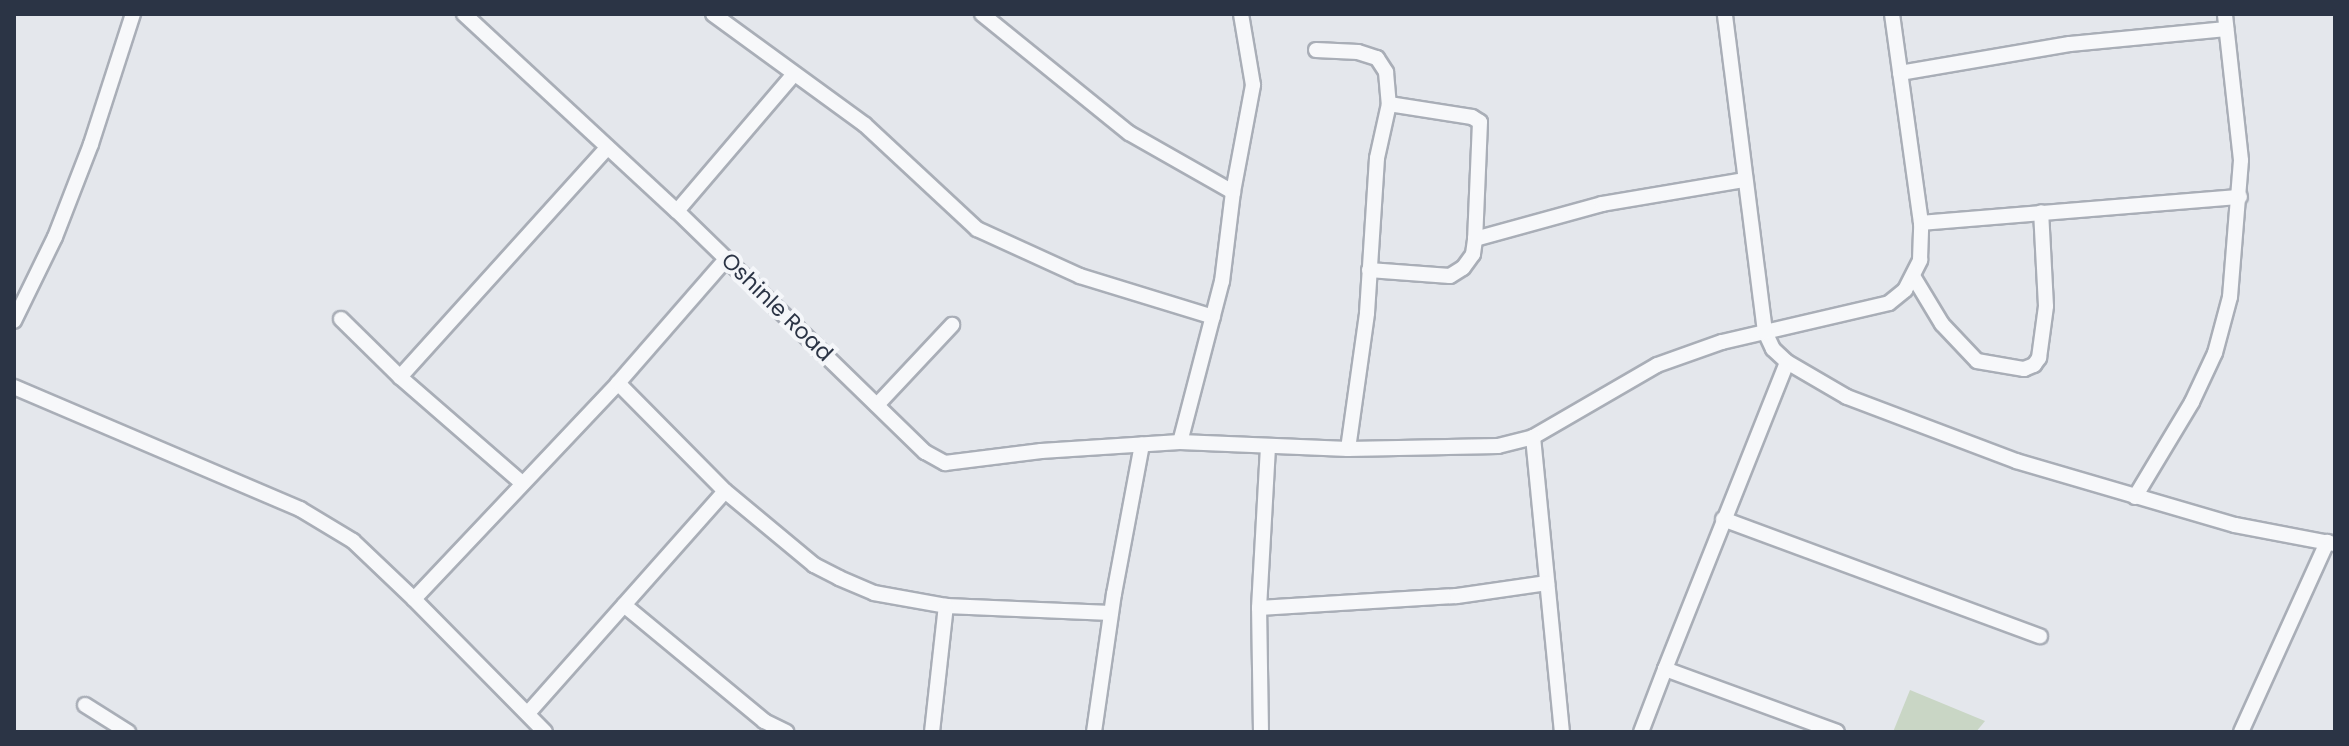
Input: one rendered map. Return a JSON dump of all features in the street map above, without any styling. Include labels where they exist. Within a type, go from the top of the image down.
[{"type":"street","points":[[14,321],[55,237],[91,144],[133,14]]},
{"type":"street","points":[[713,14],[865,125],[977,229],[1080,276],[1213,317]]},
{"type":"street","points":[[982,14],[1129,133],[1233,192]]},
{"type":"street","points":[[1180,442],[1222,281],[1233,192],[1253,85],[1241,14]]},
{"type":"street","points":[[1725,14],[1765,332],[1773,349],[1787,362],[1847,397],[2016,461],[2235,525],[2331,543],[2241,732]]},
{"type":"street","points":[[1892,14],[1921,223],[1920,260],[1913,276],[1942,324],[1977,361],[2024,369],[2034,365],[2039,358],[2046,306],[2041,212]]},
{"type":"street","name":"Oshinle Road","points":[[468,16],[677,211],[933,459],[945,463],[1041,451],[1180,442],[1348,449],[1498,446],[1533,437],[1657,365],[1722,342],[1889,303],[1905,290],[1913,276]]},
{"type":"street","points":[[1900,73],[2226,22],[2239,134],[2240,197],[2230,297],[2215,353],[2192,402],[2135,497]]},
{"type":"street","points":[[1316,50],[1358,52],[1377,58],[1386,72],[1389,104],[1377,158],[1369,270],[1348,449]]},
{"type":"street","points":[[677,211],[793,75]]},
{"type":"street","points":[[1369,270],[1450,276],[1463,268],[1473,254],[1475,239],[1480,122],[1472,117],[1389,104]]},
{"type":"street","points":[[400,377],[607,148]]},
{"type":"street","points":[[1475,239],[1602,204],[1744,180]]},
{"type":"street","points":[[1921,223],[2240,197]]},
{"type":"street","points":[[414,599],[618,383],[726,259]]},
{"type":"street","points":[[341,319],[400,377],[522,483]]},
{"type":"street","points":[[877,405],[952,325]]},
{"type":"street","points":[[1641,732],[1787,362]]},
{"type":"street","points":[[618,383],[725,491],[814,565],[874,593],[946,606],[1111,613]]},
{"type":"street","points":[[14,387],[300,509],[353,541],[529,712],[545,732]]},
{"type":"street","points":[[1533,437],[1543,509],[1562,732]]},
{"type":"street","points":[[1094,732],[1111,613],[1142,445]]},
{"type":"street","points":[[1261,732],[1259,608],[1268,447]]},
{"type":"street","points":[[529,712],[725,491]]},
{"type":"street","points":[[1723,519],[2040,636]]},
{"type":"street","points":[[1259,608],[1457,596],[1547,583]]},
{"type":"street","points":[[624,605],[764,721],[787,732]]},
{"type":"street","points":[[932,732],[946,606]]},
{"type":"street","points":[[1665,669],[1837,732]]},
{"type":"street","points":[[85,705],[128,732]]},
{"type":"green space","points":[[1910,690],[1985,721],[1976,732],[1893,732]]}]
